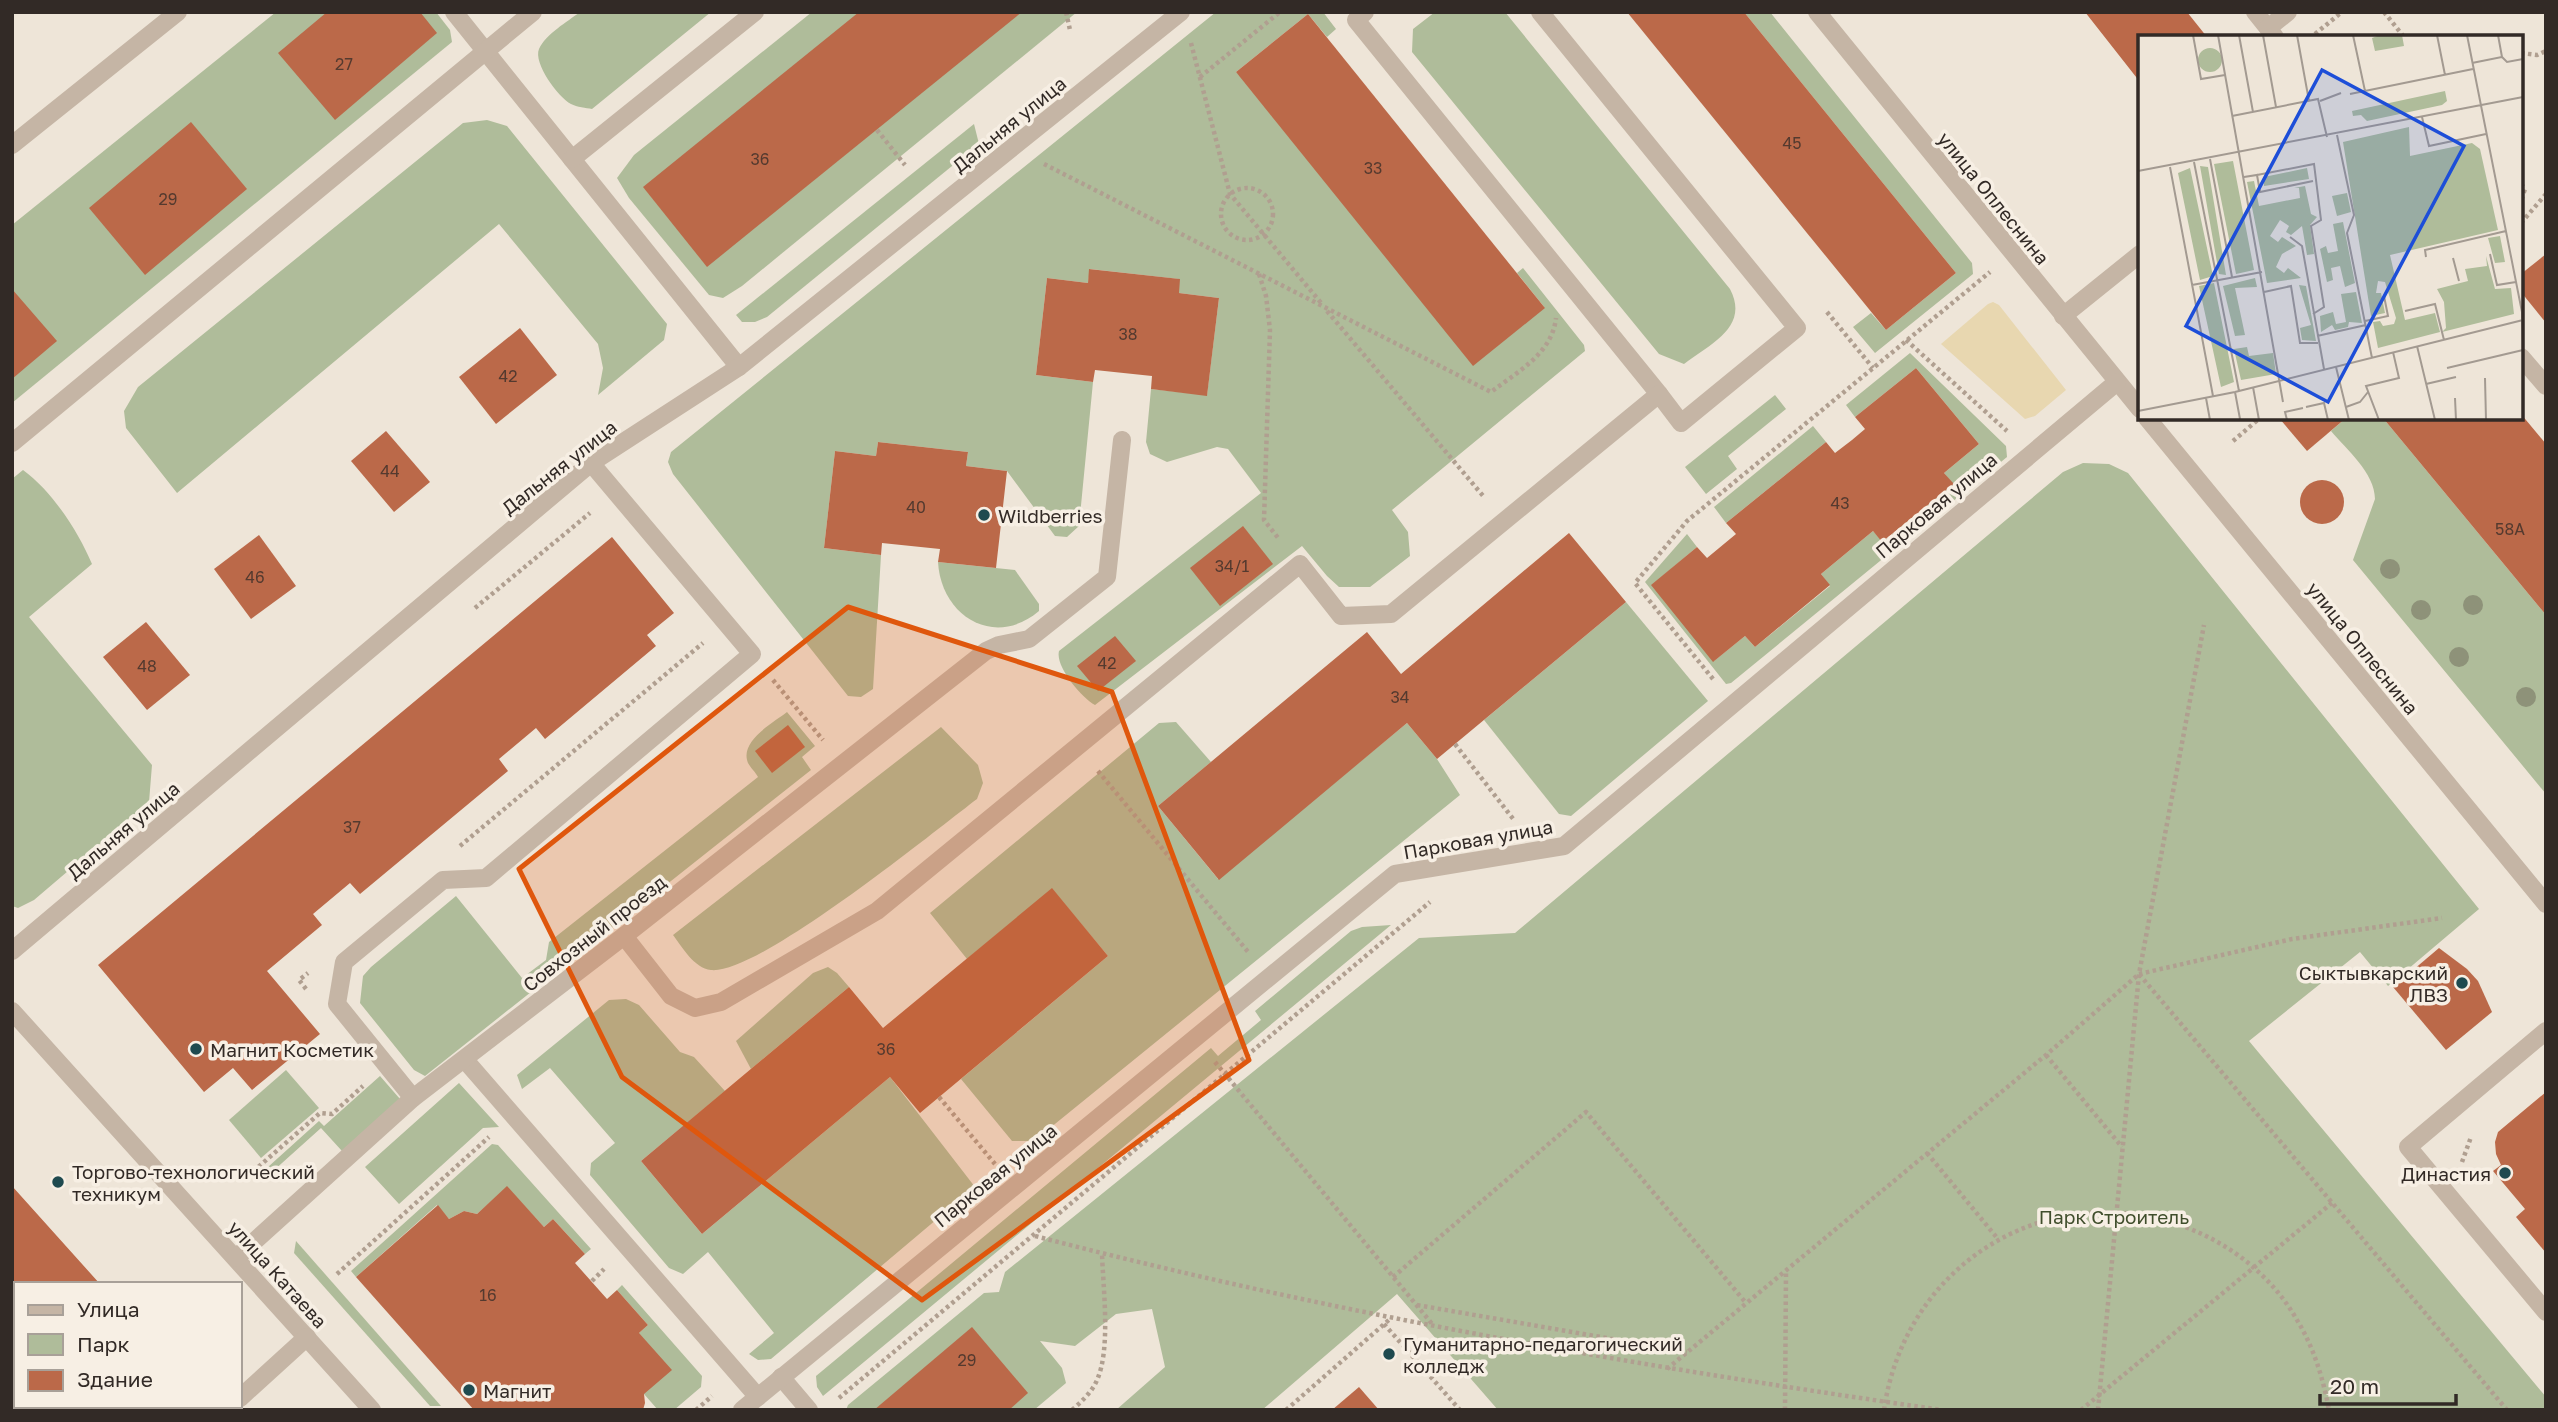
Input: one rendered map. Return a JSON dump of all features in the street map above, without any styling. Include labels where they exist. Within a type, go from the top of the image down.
[{"type":"street","points":[[12,145],[178,12]]},
{"type":"street","points":[[454,12],[738,367]]},
{"type":"street","points":[[12,443],[533,12]]},
{"type":"street","points":[[572,159],[755,12]]},
{"type":"street","name":"Дальняя улица","points":[[12,950],[592,463],[738,367],[1181,12]]},
{"type":"street","points":[[1366,12],[1356,20],[1681,423],[1797,328],[1540,12]]},
{"type":"street","name":"улица Оплеснина","points":[[1817,12],[2138,407]]},
{"type":"street","points":[[2255,12],[2272,32],[2288,12]]},
{"type":"street","points":[[2063,316],[2138,256]]},
{"type":"street","points":[[2523,359],[2546,386]]},
{"type":"street","name":"Парковая улица","points":[[742,1410],[1395,874],[1564,846],[2117,382]]},
{"type":"street","points":[[624,936],[671,996],[695,1008],[721,1002],[877,911],[1300,564],[1341,616],[1391,614],[1659,394]]},
{"type":"street","name":"улица Оплеснина","points":[[2149,420],[2546,904]]},
{"type":"street","name":"Совхозный проезд","points":[[236,1258],[413,1098],[986,651],[999,645],[1029,639],[1107,577],[1122,440]]},
{"type":"street","points":[[413,1098],[337,1004],[344,962],[443,880],[486,878],[752,654],[592,463]]},
{"type":"street","name":"улица Катаева","points":[[12,1011],[372,1410]]},
{"type":"street","points":[[2546,1031],[2408,1147],[2546,1312]]},
{"type":"street","points":[[465,1060],[758,1397]]},
{"type":"street","points":[[242,1396],[307,1337]]},
{"type":"street","points":[[781,1377],[809,1410]]},
{"type":"path","points":[[1066,12],[1070,30]]},
{"type":"path","points":[[1200,77],[1280,12]]},
{"type":"path","points":[[2314,35],[2342,12]]},
{"type":"path","points":[[2384,12],[2402,35]]},
{"type":"path","points":[[1190,38],[1230,194],[1505,522]]},
{"type":"path","points":[[2523,53],[2537,55],[2546,51]]},
{"type":"path","points":[[877,130],[905,165]]},
{"type":"path","points":[[1012,148],[1491,392],[1545,350],[1553,336],[1557,310]]},
{"type":"path","points":[[1247,188],[1265,194],[1273,210],[1269,228],[1263,234],[1247,240],[1230,234],[1221,219],[1221,210],[1230,194],[1247,188]]},
{"type":"path","points":[[2523,221],[2546,194]]},
{"type":"path","points":[[1733,704],[1635,583],[1687,521],[1991,272]]},
{"type":"path","points":[[1258,274],[1266,296],[1270,330],[1264,520],[1300,564]]},
{"type":"path","points":[[1906,340],[2031,453]]},
{"type":"path","points":[[2234,441],[2258,420]]},
{"type":"path","points":[[472,611],[599,505]]},
{"type":"path","points":[[2098,1410],[2139,974],[2204,625]]},
{"type":"path","points":[[449,854],[707,639]]},
{"type":"path","points":[[752,654],[842,764]]},
{"type":"path","points":[[1455,744],[1538,850]]},
{"type":"path","points":[[1077,747],[1269,977]]},
{"type":"path","points":[[836,1401],[1438,896]]},
{"type":"path","points":[[1667,1368],[2046,1055],[2139,974],[2292,939],[2442,918]]},
{"type":"path","points":[[307,990],[299,980],[310,971]]},
{"type":"path","points":[[2139,974],[2507,1410]]},
{"type":"path","points":[[1195,1038],[1433,1326]]},
{"type":"path","points":[[2046,1055],[2122,1147]]},
{"type":"path","points":[[248,1176],[320,1113],[332,1114],[367,1083]]},
{"type":"path","points":[[939,1097],[968,1132]]},
{"type":"path","points":[[1393,1277],[1586,1112],[1746,1303]]},
{"type":"path","points":[[2459,1171],[2475,1127]]},
{"type":"path","points":[[337,1274],[489,1137],[496,1138]]},
{"type":"path","points":[[1927,1153],[1998,1239]]},
{"type":"path","points":[[2081,1410],[2332,1203]]},
{"type":"path","points":[[1885,1410],[1891,1379],[1904,1341],[1924,1306],[1950,1275],[1998,1239],[2035,1223],[2074,1214],[2116,1212],[2154,1217],[2192,1229],[2227,1247],[2253,1267],[2286,1302],[2306,1336],[2321,1374],[2329,1410]]},
{"type":"path","points":[[1035,1236],[1390,1318],[1667,1368],[1942,1410]]},
{"type":"path","points":[[1072,1410],[1090,1393],[1102,1367],[1102,1253]]},
{"type":"path","points":[[592,1280],[606,1268]]},
{"type":"path","points":[[1786,1270],[1786,1410]]},
{"type":"path","points":[[1416,1305],[1687,1352]]},
{"type":"path","points":[[1286,1410],[1390,1318]]},
{"type":"path","points":[[1384,1324],[1460,1410]]},
{"type":"highlighted area","points":[[848,607],[1112,692],[1249,1060],[922,1300],[622,1077],[519,869]]},
{"type":"green space","points":[[276,12],[436,12],[450,30],[452,42],[12,403],[12,225]]},
{"type":"green space","points":[[580,12],[711,12],[592,109],[571,104],[560,94],[543,71],[538,55],[547,38]]},
{"type":"green space","points":[[812,12],[1077,12],[742,286],[723,298],[709,295],[629,198],[617,178],[634,155]]},
{"type":"green space","points":[[1216,12],[1323,12],[1336,29],[1327,37],[1308,14],[1236,72],[1545,308],[1517,273],[1523,268],[1584,345],[1585,351],[1392,510],[1408,532],[1410,556],[1370,587],[1339,587],[1302,546],[1095,705],[1070,681],[1061,665],[1059,651],[1261,493],[1228,449],[1217,447],[1167,462],[1150,454],[1146,442],[1151,389],[1207,395],[1219,298],[1179,293],[1179,279],[1090,269],[1088,283],[1047,278],[1036,375],[1093,382],[1079,526],[1067,537],[1055,536],[1007,471],[966,466],[968,452],[878,442],[876,456],[835,451],[824,548],[881,555],[873,689],[861,697],[848,696],[673,474],[668,462],[671,452]]},
{"type":"green space","points":[[1435,12],[1505,12],[1730,289],[1735,302],[1735,314],[1731,324],[1715,342],[1684,364],[1659,354],[1412,52],[1413,29]]},
{"type":"green space","points":[[1744,12],[1770,12],[1972,263],[1973,274],[1875,353],[1853,327],[1871,313],[1886,330],[1956,273]]},
{"type":"green space","points":[[487,120],[507,126],[667,324],[664,340],[598,395],[603,368],[598,344],[499,224],[177,493],[126,428],[124,411],[138,387],[463,123]]},
{"type":"green space","points":[[974,124],[979,144],[767,317],[755,322],[742,322],[736,315]]},
{"type":"green space","points":[[1910,353],[2006,446],[2007,457],[1731,683],[1726,684],[1645,582],[1687,534],[1697,547],[1652,585],[1714,661],[1745,636],[1755,647],[1830,586],[1821,574],[1873,531],[1883,542],[1953,484],[1944,473],[1979,444],[1916,368],[1855,417],[1846,405]]},
{"type":"green space","points":[[1775,395],[1786,409],[1728,456],[1737,469],[1706,494],[1685,467]]},
{"type":"green space","points":[[2344,420],[2385,420],[2546,615],[2546,794],[2353,560],[2375,499],[2374,489],[2365,471],[2331,431]]},
{"type":"green space","points":[[1813,426],[1826,442],[1726,523],[1714,507]]},
{"type":"green space","name":"Парк Строитель","points":[[2083,463],[2109,464],[2128,473],[2479,909],[2388,986],[2360,952],[2249,1041],[2546,1397],[2546,1410],[1498,1410],[1397,1294],[1262,1410],[1116,1410],[1165,1367],[1152,1309],[1116,1314],[1075,1346],[1040,1341],[1062,1368],[1066,1383],[1034,1410],[846,1410],[848,1405],[984,1293],[999,1292],[1005,1272],[1419,938],[1515,933],[2063,472]]},
{"type":"green space","points":[[23,470],[44,489],[63,512],[92,564],[29,617],[152,765],[149,802],[34,900],[18,908],[12,906],[12,479]]},
{"type":"green space","points":[[938,562],[1015,570],[1039,604],[1039,611],[1022,622],[1005,627],[988,626],[973,621],[959,611],[949,598],[941,581]]},
{"type":"green space","points":[[1626,602],[1708,701],[1571,816],[1559,814],[1484,720]]},
{"type":"green space","points":[[787,712],[815,746],[802,757],[811,770],[425,1076],[414,1070],[360,1003],[363,976],[371,967],[456,896],[522,978],[546,960],[549,942],[758,777],[748,763],[748,747],[759,733]]},
{"type":"green space","points":[[1176,722],[1211,762],[1158,806],[1218,879],[1407,723],[1437,759],[1460,795],[1034,1141],[1012,1141],[961,1079],[1108,956],[1052,889],[967,959],[930,913],[1159,723]]},
{"type":"green space","points":[[941,727],[978,765],[983,783],[977,799],[845,899],[766,950],[734,965],[711,970],[699,966],[689,957],[673,935]]},
{"type":"green space","points":[[1391,925],[823,1396],[817,1387],[816,1376],[1211,1048],[1218,1056],[1261,1020],[1255,1011],[1351,931],[1362,927]]},
{"type":"green space","points":[[828,967],[849,987],[751,1069],[736,1041],[813,973]]},
{"type":"green space","points":[[626,999],[639,1005],[680,1052],[694,1057],[725,1091],[641,1161],[702,1234],[890,1077],[975,1187],[771,1359],[758,1360],[749,1354],[774,1333],[708,1252],[683,1274],[669,1268],[590,1175],[591,1163],[615,1143],[550,1068],[522,1089],[517,1075],[609,1000]]},
{"type":"green space","points":[[286,1070],[319,1108],[261,1158],[229,1120]]},
{"type":"green space","points":[[380,1076],[400,1099],[342,1151],[321,1128],[272,1172],[268,1167],[319,1121],[324,1126]]},
{"type":"green space","points":[[459,1083],[499,1127],[483,1128],[399,1204],[365,1167]]},
{"type":"green space","points":[[492,1144],[498,1145],[591,1249],[585,1254],[553,1219],[544,1227],[507,1187],[477,1214],[464,1211],[449,1219],[437,1205],[356,1277],[351,1271]]},
{"type":"green space","points":[[296,1241],[441,1406],[430,1406],[294,1253]]},
{"type":"green space","points":[[622,1285],[702,1376],[701,1387],[674,1410],[658,1410],[644,1394],[639,1333],[648,1325],[617,1290]]},
{"type":"sand","points":[[1993,302],[1999,305],[2066,390],[2035,416],[2025,419],[1941,344]]},
{"type":"building","points":[[327,12],[420,12],[437,33],[335,120],[278,53]]},
{"type":"building","points":[[859,12],[1022,12],[707,267],[643,187]]},
{"type":"building","points":[[1627,12],[1744,12],[1956,273],[1886,330]]},
{"type":"building","points":[[2085,12],[2187,12],[2205,35],[2138,35],[2138,79]]},
{"type":"building","points":[[1308,14],[1545,308],[1473,366],[1236,72]]},
{"type":"building","points":[[191,122],[247,189],[145,275],[89,208]]},
{"type":"building","points":[[2546,254],[2546,323],[2523,294],[2523,272]]},
{"type":"building","points":[[1089,269],[1180,279],[1179,293],[1219,298],[1207,396],[1151,389],[1152,376],[1095,370],[1093,382],[1036,375],[1047,278],[1088,283]]},
{"type":"building","points":[[12,289],[57,341],[12,379]]},
{"type":"building","points":[[520,328],[557,375],[496,424],[459,377]]},
{"type":"building","points":[[1916,368],[1979,444],[1944,473],[1954,484],[1882,542],[1873,531],[1821,574],[1830,585],[1755,647],[1745,636],[1713,662],[1651,585],[1697,547],[1707,558],[1736,534],[1726,523],[1826,442],[1835,453],[1852,440],[1865,429],[1855,417]]},
{"type":"building","points":[[2523,416],[2546,444],[2546,615],[2385,420],[2523,420]]},
{"type":"building","points":[[2281,420],[2344,420],[2307,451]]},
{"type":"building","points":[[386,431],[430,482],[394,512],[351,461]]},
{"type":"building","points":[[878,442],[968,452],[966,466],[1007,471],[996,568],[938,562],[940,549],[882,543],[881,555],[824,548],[835,451],[876,456]]},
{"type":"building","points":[[2322,480],[2338,486],[2344,502],[2338,518],[2322,524],[2306,518],[2300,502],[2306,486]]},
{"type":"building","points":[[1243,526],[1273,564],[1220,606],[1190,568]]},
{"type":"building","points":[[1569,533],[1626,602],[1437,759],[1407,723],[1219,880],[1158,806],[1367,632],[1401,674]]},
{"type":"building","points":[[259,535],[296,586],[251,619],[214,569]]},
{"type":"building","points":[[612,537],[674,613],[647,635],[656,646],[545,739],[536,728],[499,759],[508,771],[360,894],[350,883],[313,914],[322,925],[267,971],[320,1034],[252,1090],[233,1068],[204,1092],[98,965]]},
{"type":"building","points":[[146,622],[190,675],[147,710],[103,657]]},
{"type":"building","points":[[1115,636],[1136,661],[1098,691],[1077,666]]},
{"type":"building","points":[[788,725],[805,747],[772,773],[755,751]]},
{"type":"building","points":[[1052,888],[1108,956],[920,1113],[890,1077],[702,1234],[641,1161],[849,987],[883,1028]]},
{"type":"building","points":[[2439,948],[2478,981],[2492,1012],[2446,1050],[2393,987]]},
{"type":"building","points":[[2546,1092],[2546,1253],[2516,1217],[2525,1209],[2493,1171],[2501,1165],[2496,1154],[2498,1132]]},
{"type":"building","points":[[12,1186],[98,1282],[14,1282],[14,1382]]},
{"type":"building","points":[[507,1186],[544,1227],[553,1219],[585,1254],[575,1263],[607,1299],[617,1290],[648,1325],[639,1333],[672,1370],[644,1394],[643,1410],[474,1410],[356,1277],[438,1205],[449,1219],[464,1211],[477,1214]]},
{"type":"building","points":[[972,1327],[1028,1393],[1009,1410],[874,1410]]},
{"type":"building","points":[[1359,1387],[1379,1410],[1332,1410]]},
{"type":"building","points":[[88,1408],[90,1410],[34,1410]]},
{"type":"place","name":"Wildberries","points":[[984,515]]},
{"type":"place","name":"Сыктывкарский ЛВЗ","points":[[2462,983]]},
{"type":"place","name":"Магнит Косметик","points":[[196,1049]]},
{"type":"place","name":"Династия","points":[[2505,1173]]},
{"type":"place","name":"Торгово-технологический техникум","points":[[58,1182]]},
{"type":"place","name":"Гуманитарно-педагогический колледж","points":[[1389,1354]]},
{"type":"place","name":"Магнит","points":[[469,1390]]}]
